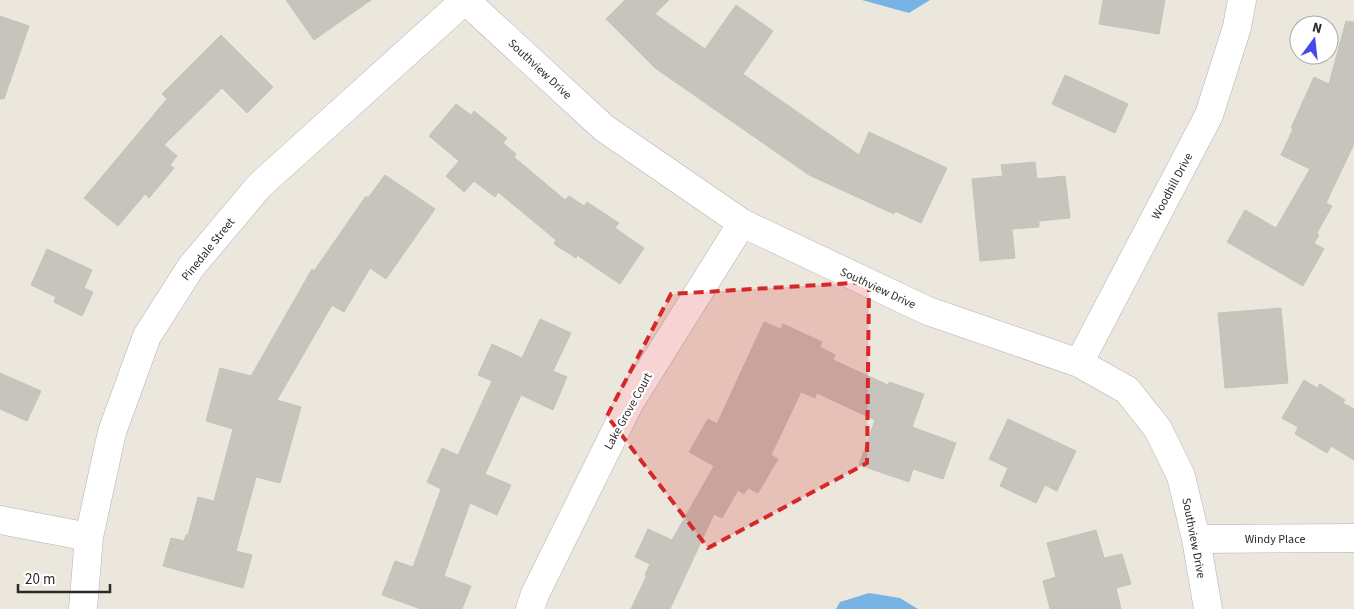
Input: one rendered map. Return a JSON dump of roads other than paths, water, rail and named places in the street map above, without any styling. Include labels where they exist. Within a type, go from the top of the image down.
[{"type":"street","name":"Southview Drive","points":[[465,0],[604,128],[742,223],[928,311],[1079,363],[1126,390],[1158,429],[1181,476],[1196,539],[1208,609]]},
{"type":"street","name":"Pinedale Street","points":[[83,609],[89,537],[112,432],[147,336],[190,267],[260,185],[465,0]]},
{"type":"street","name":"Woodhill Drive","points":[[1079,363],[1209,115],[1237,27],[1242,0]]},
{"type":"street","name":"Lake Grove Court","points":[[530,609],[535,594],[630,402],[742,223]]},
{"type":"street","points":[[0,520],[89,537]]},
{"type":"street","name":"Windy Place","points":[[1196,539],[1354,538]]},
{"type":"water","points":[[862,0],[930,0],[909,13]]},
{"type":"water","points":[[869,593],[900,598],[918,609],[836,609],[840,602]]}]
